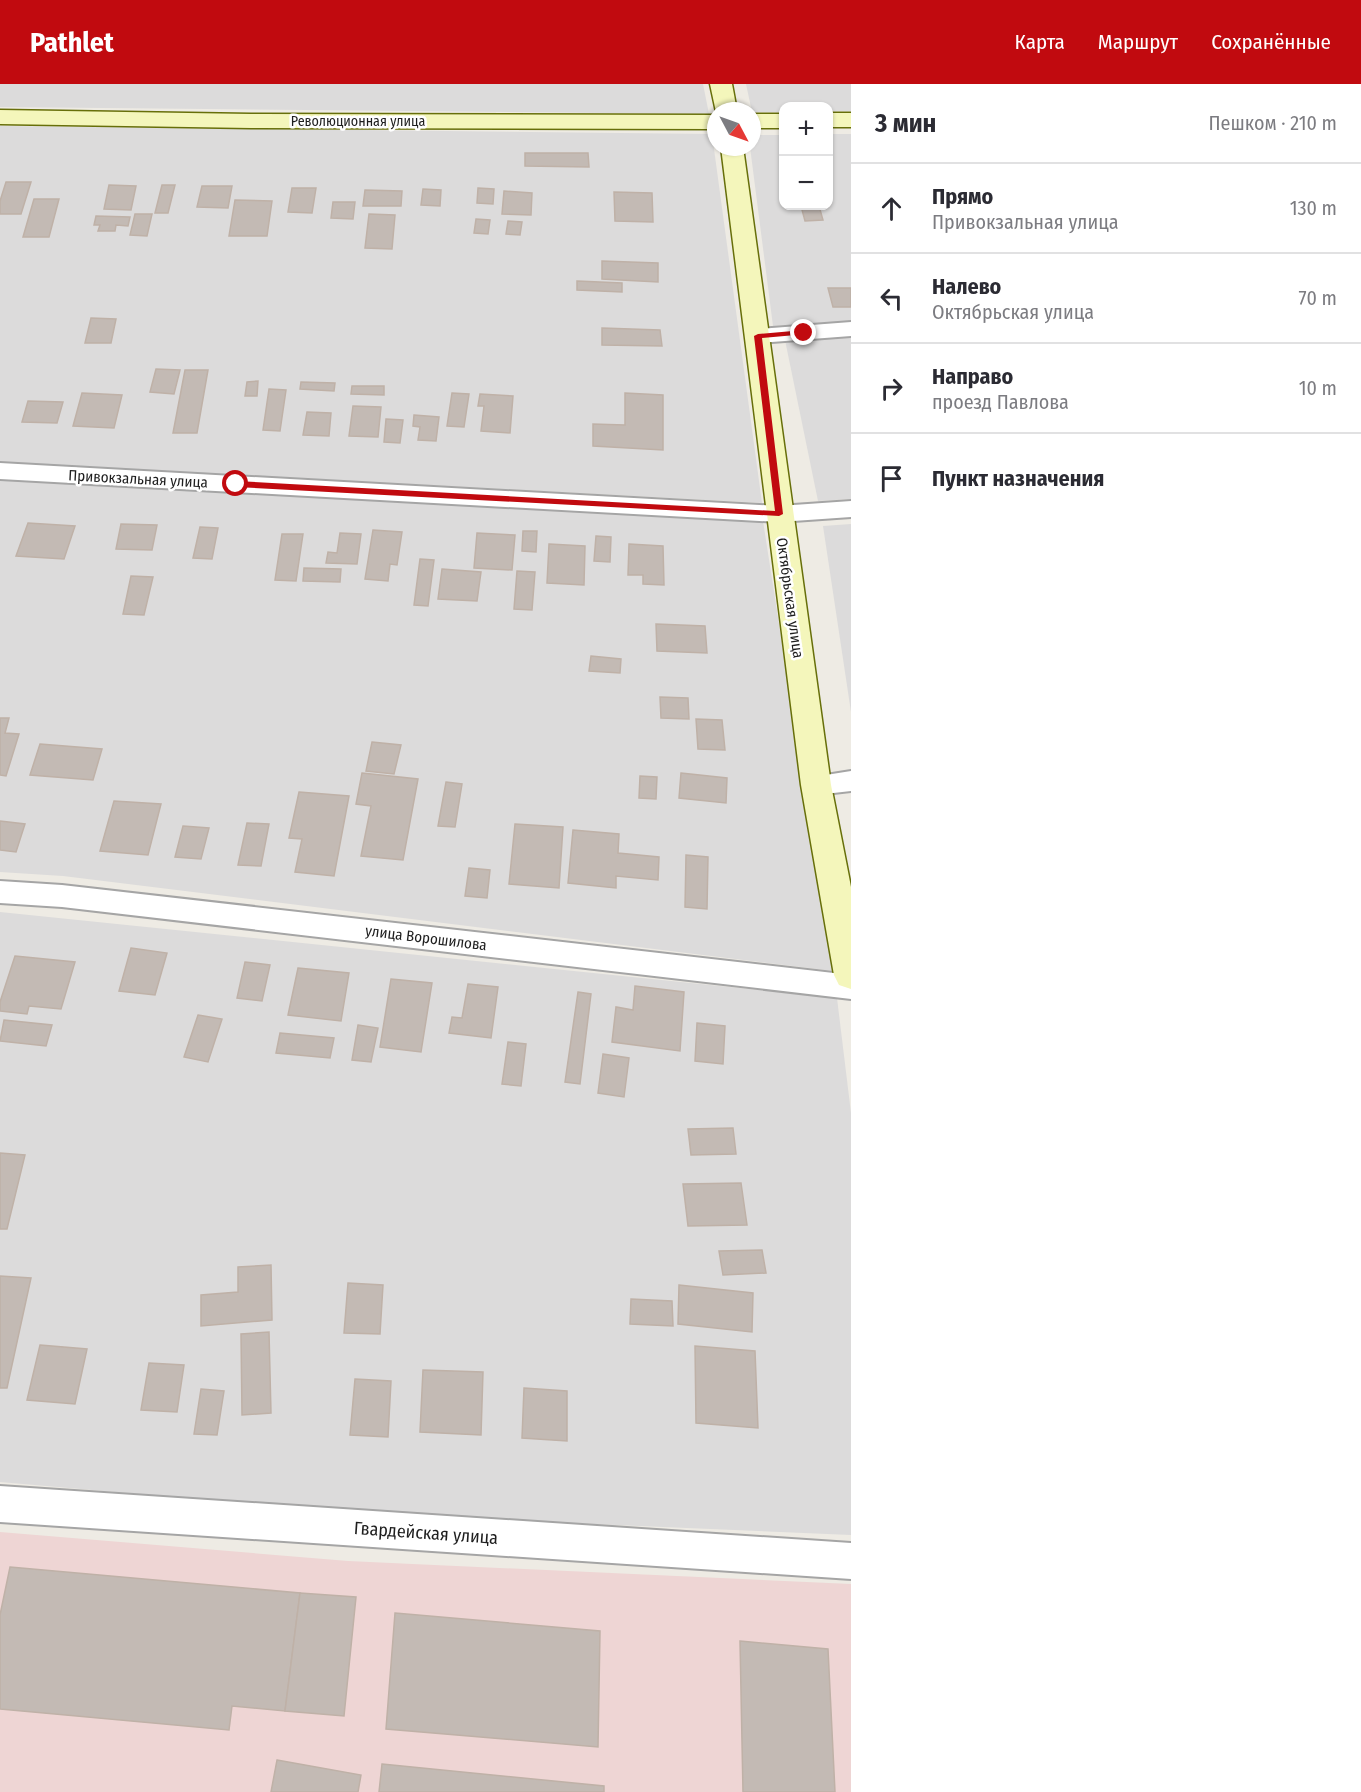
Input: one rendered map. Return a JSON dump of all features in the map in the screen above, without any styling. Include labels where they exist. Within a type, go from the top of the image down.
[{"type":"street","points":[[721,84],[724,102]]},
{"type":"street","name":"Революционная улица","points":[[0,117],[263,121],[707,122]]},
{"type":"street","points":[[833,120],[851,120]]},
{"type":"street","points":[[761,121],[779,121]]},
{"type":"street","name":"Октябрьская улица","points":[[733,156],[816,785],[851,975]]},
{"type":"street","points":[[758,336],[851,329]]},
{"type":"street","name":"Привокзальная улица","points":[[0,471],[779,514],[851,509]]},
{"type":"street","points":[[816,785],[851,781]]},
{"type":"street","name":"улица Ворошилова","points":[[0,892],[62,896],[851,987]]},
{"type":"street","name":"Гвардейская улица","points":[[0,1504],[851,1561]]},
{"type":"shaded area","points":[[0,84],[703,84],[707,114],[0,107]]},
{"type":"shaded area","points":[[746,84],[851,84],[851,111],[833,111],[833,102],[779,102],[779,112],[761,112],[761,102],[750,102]]},
{"type":"shaded area","points":[[0,126],[707,134],[707,156],[715,156],[762,503],[0,462]]},
{"type":"shaded area","points":[[833,134],[851,134],[851,321],[773,326],[751,156],[761,156],[761,135],[779,135],[779,210],[833,210]]},
{"type":"shaded area","points":[[851,335],[851,499],[818,501],[785,340]]},
{"type":"shaded area","points":[[0,478],[763,521],[833,971],[63,876],[0,872]]},
{"type":"shaded area","points":[[851,524],[851,712],[823,526]]},
{"type":"shaded area","points":[[0,912],[837,998],[851,1113],[851,1535],[380,1515],[0,1482]]},
{"type":"shaded area","points":[[0,1532],[348,1561],[851,1584],[851,1792],[0,1792]]},
{"type":"building","points":[[525,153],[588,153],[589,167],[525,166]]},
{"type":"building","points":[[6,182],[31,182],[21,214],[0,214],[0,201]]},
{"type":"building","points":[[109,185],[136,186],[131,210],[104,209]]},
{"type":"building","points":[[162,185],[175,185],[168,213],[155,213]]},
{"type":"building","points":[[202,186],[232,186],[228,208],[197,207]]},
{"type":"building","points":[[292,188],[316,188],[312,213],[288,212]]},
{"type":"building","points":[[478,188],[494,189],[493,204],[477,203]]},
{"type":"building","points":[[423,189],[441,190],[440,206],[421,205]]},
{"type":"building","points":[[365,190],[402,191],[401,206],[363,206]]},
{"type":"building","points":[[504,191],[532,193],[531,215],[502,214]]},
{"type":"building","points":[[614,192],[652,193],[653,222],[615,221]]},
{"type":"building","points":[[34,199],[59,199],[49,237],[23,237]]},
{"type":"building","points":[[235,200],[272,201],[267,236],[229,236]]},
{"type":"building","points":[[333,202],[355,202],[353,219],[331,218]]},
{"type":"building","points":[[802,210],[820,210],[823,220],[805,221]]},
{"type":"building","points":[[135,214],[152,214],[147,236],[130,235]]},
{"type":"building","points":[[369,214],[395,215],[392,249],[365,248]]},
{"type":"building","points":[[96,216],[130,217],[128,226],[116,225],[115,231],[98,231],[100,225],[94,225]]},
{"type":"building","points":[[476,219],[490,220],[488,234],[474,233]]},
{"type":"building","points":[[508,221],[522,222],[520,235],[506,234]]},
{"type":"building","points":[[602,261],[658,263],[658,282],[602,279]]},
{"type":"building","points":[[577,281],[622,283],[622,292],[577,290]]},
{"type":"building","points":[[828,288],[851,288],[851,307],[833,307]]},
{"type":"building","points":[[91,318],[116,319],[111,343],[85,343]]},
{"type":"building","points":[[602,328],[660,330],[662,346],[602,345]]},
{"type":"building","points":[[156,369],[180,370],[174,394],[150,392]]},
{"type":"building","points":[[185,370],[208,370],[197,433],[173,433]]},
{"type":"building","points":[[258,381],[257,396],[245,396],[247,382]]},
{"type":"building","points":[[301,382],[335,383],[334,391],[300,389]]},
{"type":"building","points":[[352,386],[384,386],[384,395],[351,394]]},
{"type":"building","points":[[269,389],[286,390],[280,431],[263,430]]},
{"type":"building","points":[[82,393],[122,395],[114,428],[73,426]]},
{"type":"building","points":[[452,393],[469,394],[464,427],[447,426]]},
{"type":"building","points":[[625,393],[663,395],[663,450],[593,446],[593,424],[625,425]]},
{"type":"building","points":[[480,394],[513,396],[510,433],[481,431],[484,406],[478,406]]},
{"type":"building","points":[[28,401],[63,402],[57,423],[22,422]]},
{"type":"building","points":[[353,406],[381,407],[378,437],[349,436]]},
{"type":"building","points":[[307,412],[331,413],[329,436],[303,435]]},
{"type":"building","points":[[414,415],[439,417],[436,441],[418,440],[420,427],[413,426]]},
{"type":"building","points":[[386,419],[403,420],[400,443],[384,442]]},
{"type":"building","points":[[28,523],[75,526],[64,559],[16,556]]},
{"type":"building","points":[[121,524],[157,525],[152,550],[116,549]]},
{"type":"building","points":[[200,527],[218,528],[212,559],[193,558]]},
{"type":"building","points":[[373,530],[402,532],[397,565],[390,564],[388,581],[365,579]]},
{"type":"building","points":[[523,531],[537,531],[536,552],[522,551]]},
{"type":"building","points":[[340,533],[361,534],[357,564],[326,563],[328,552],[337,553]]},
{"type":"building","points":[[477,533],[515,535],[512,570],[474,568]]},
{"type":"building","points":[[282,534],[303,534],[296,581],[275,580]]},
{"type":"building","points":[[596,536],[611,537],[610,562],[594,561]]},
{"type":"building","points":[[549,544],[585,546],[584,585],[547,583]]},
{"type":"building","points":[[629,544],[663,546],[664,585],[643,584],[643,575],[628,575]]},
{"type":"building","points":[[420,559],[434,560],[428,606],[414,605]]},
{"type":"building","points":[[304,568],[341,569],[340,582],[303,581]]},
{"type":"building","points":[[442,569],[481,572],[477,601],[438,599]]},
{"type":"building","points":[[517,571],[535,572],[532,610],[514,609]]},
{"type":"building","points":[[131,576],[153,577],[144,615],[123,614]]},
{"type":"building","points":[[656,624],[705,626],[707,653],[657,651]]},
{"type":"building","points":[[591,656],[621,659],[620,673],[589,671]]},
{"type":"building","points":[[660,697],[688,698],[689,719],[661,718]]},
{"type":"building","points":[[0,718],[9,718],[5,733],[19,734],[6,776],[0,775]]},
{"type":"building","points":[[696,719],[722,720],[725,750],[698,749]]},
{"type":"building","points":[[372,742],[401,745],[394,774],[366,771]]},
{"type":"building","points":[[40,744],[102,749],[93,780],[30,775]]},
{"type":"building","points":[[362,773],[418,779],[403,860],[361,856],[371,806],[356,804]]},
{"type":"building","points":[[681,773],[727,778],[726,803],[679,798]]},
{"type":"building","points":[[640,776],[657,777],[656,799],[639,798]]},
{"type":"building","points":[[446,782],[462,784],[455,827],[438,826]]},
{"type":"building","points":[[299,792],[349,796],[334,876],[295,872],[302,839],[289,838]]},
{"type":"building","points":[[114,801],[161,804],[148,855],[100,851]]},
{"type":"building","points":[[0,821],[25,824],[16,852],[0,850]]},
{"type":"building","points":[[247,823],[269,824],[261,866],[238,865]]},
{"type":"building","points":[[515,824],[563,827],[559,888],[509,884]]},
{"type":"building","points":[[183,826],[209,828],[201,859],[175,857]]},
{"type":"building","points":[[573,830],[619,834],[618,853],[659,857],[658,880],[616,876],[616,888],[568,883]]},
{"type":"building","points":[[686,855],[708,857],[707,909],[685,907]]},
{"type":"building","points":[[469,868],[490,870],[487,898],[465,896]]},
{"type":"building","points":[[131,948],[167,953],[155,995],[119,991]]},
{"type":"building","points":[[15,956],[75,962],[61,1009],[29,1006],[27,1014],[0,1011],[0,1002]]},
{"type":"building","points":[[245,962],[270,965],[262,1001],[237,998]]},
{"type":"building","points":[[298,968],[349,973],[341,1021],[288,1015]]},
{"type":"building","points":[[391,979],[432,983],[421,1052],[380,1047]]},
{"type":"building","points":[[468,984],[498,987],[491,1038],[449,1033],[452,1017],[462,1018]]},
{"type":"building","points":[[635,986],[684,992],[680,1051],[612,1042],[616,1007],[633,1010]]},
{"type":"building","points":[[578,992],[591,994],[580,1084],[565,1082]]},
{"type":"building","points":[[198,1015],[222,1019],[208,1062],[184,1057]]},
{"type":"building","points":[[4,1020],[52,1025],[46,1046],[0,1041]]},
{"type":"building","points":[[697,1023],[725,1026],[723,1064],[695,1061]]},
{"type":"building","points":[[358,1025],[378,1028],[371,1062],[352,1060]]},
{"type":"building","points":[[280,1033],[334,1038],[330,1058],[276,1053]]},
{"type":"building","points":[[508,1042],[526,1044],[521,1086],[502,1084]]},
{"type":"building","points":[[603,1054],[629,1058],[624,1097],[598,1093]]},
{"type":"building","points":[[733,1128],[736,1154],[691,1155],[688,1129]]},
{"type":"building","points":[[0,1153],[25,1155],[7,1229],[0,1229]]},
{"type":"building","points":[[741,1183],[747,1225],[688,1226],[683,1184]]},
{"type":"building","points":[[762,1250],[766,1273],[723,1275],[719,1251]]},
{"type":"building","points":[[271,1265],[272,1320],[201,1326],[201,1295],[238,1292],[238,1267]]},
{"type":"building","points":[[0,1276],[31,1278],[7,1388],[0,1388]]},
{"type":"building","points":[[348,1283],[383,1285],[380,1334],[344,1333]]},
{"type":"building","points":[[679,1285],[753,1293],[752,1332],[678,1324]]},
{"type":"building","points":[[631,1299],[672,1301],[673,1326],[630,1324]]},
{"type":"building","points":[[269,1332],[271,1413],[242,1415],[241,1334]]},
{"type":"building","points":[[40,1345],[87,1349],[75,1404],[27,1400]]},
{"type":"building","points":[[695,1346],[755,1351],[758,1428],[696,1423]]},
{"type":"building","points":[[149,1363],[184,1365],[177,1412],[141,1410]]},
{"type":"building","points":[[423,1370],[483,1372],[481,1435],[420,1432]]},
{"type":"building","points":[[355,1379],[391,1381],[388,1437],[350,1435]]},
{"type":"building","points":[[524,1388],[567,1391],[567,1441],[522,1438]]},
{"type":"building","points":[[201,1389],[224,1391],[217,1435],[194,1434]]},
{"type":"building","points":[[10,1567],[300,1593],[285,1711],[232,1706],[229,1730],[0,1709],[0,1615]]},
{"type":"building","points":[[300,1593],[356,1597],[344,1716],[285,1711]]},
{"type":"building","points":[[395,1613],[600,1631],[598,1747],[386,1729]]},
{"type":"building","points":[[740,1641],[828,1649],[835,1792],[743,1792]]},
{"type":"building","points":[[277,1760],[361,1775],[358,1792],[271,1792]]},
{"type":"building","points":[[382,1764],[604,1786],[604,1792],[379,1792]]},
{"type":"route","points":[[236,484],[779,514],[758,336],[804,333]]}]
